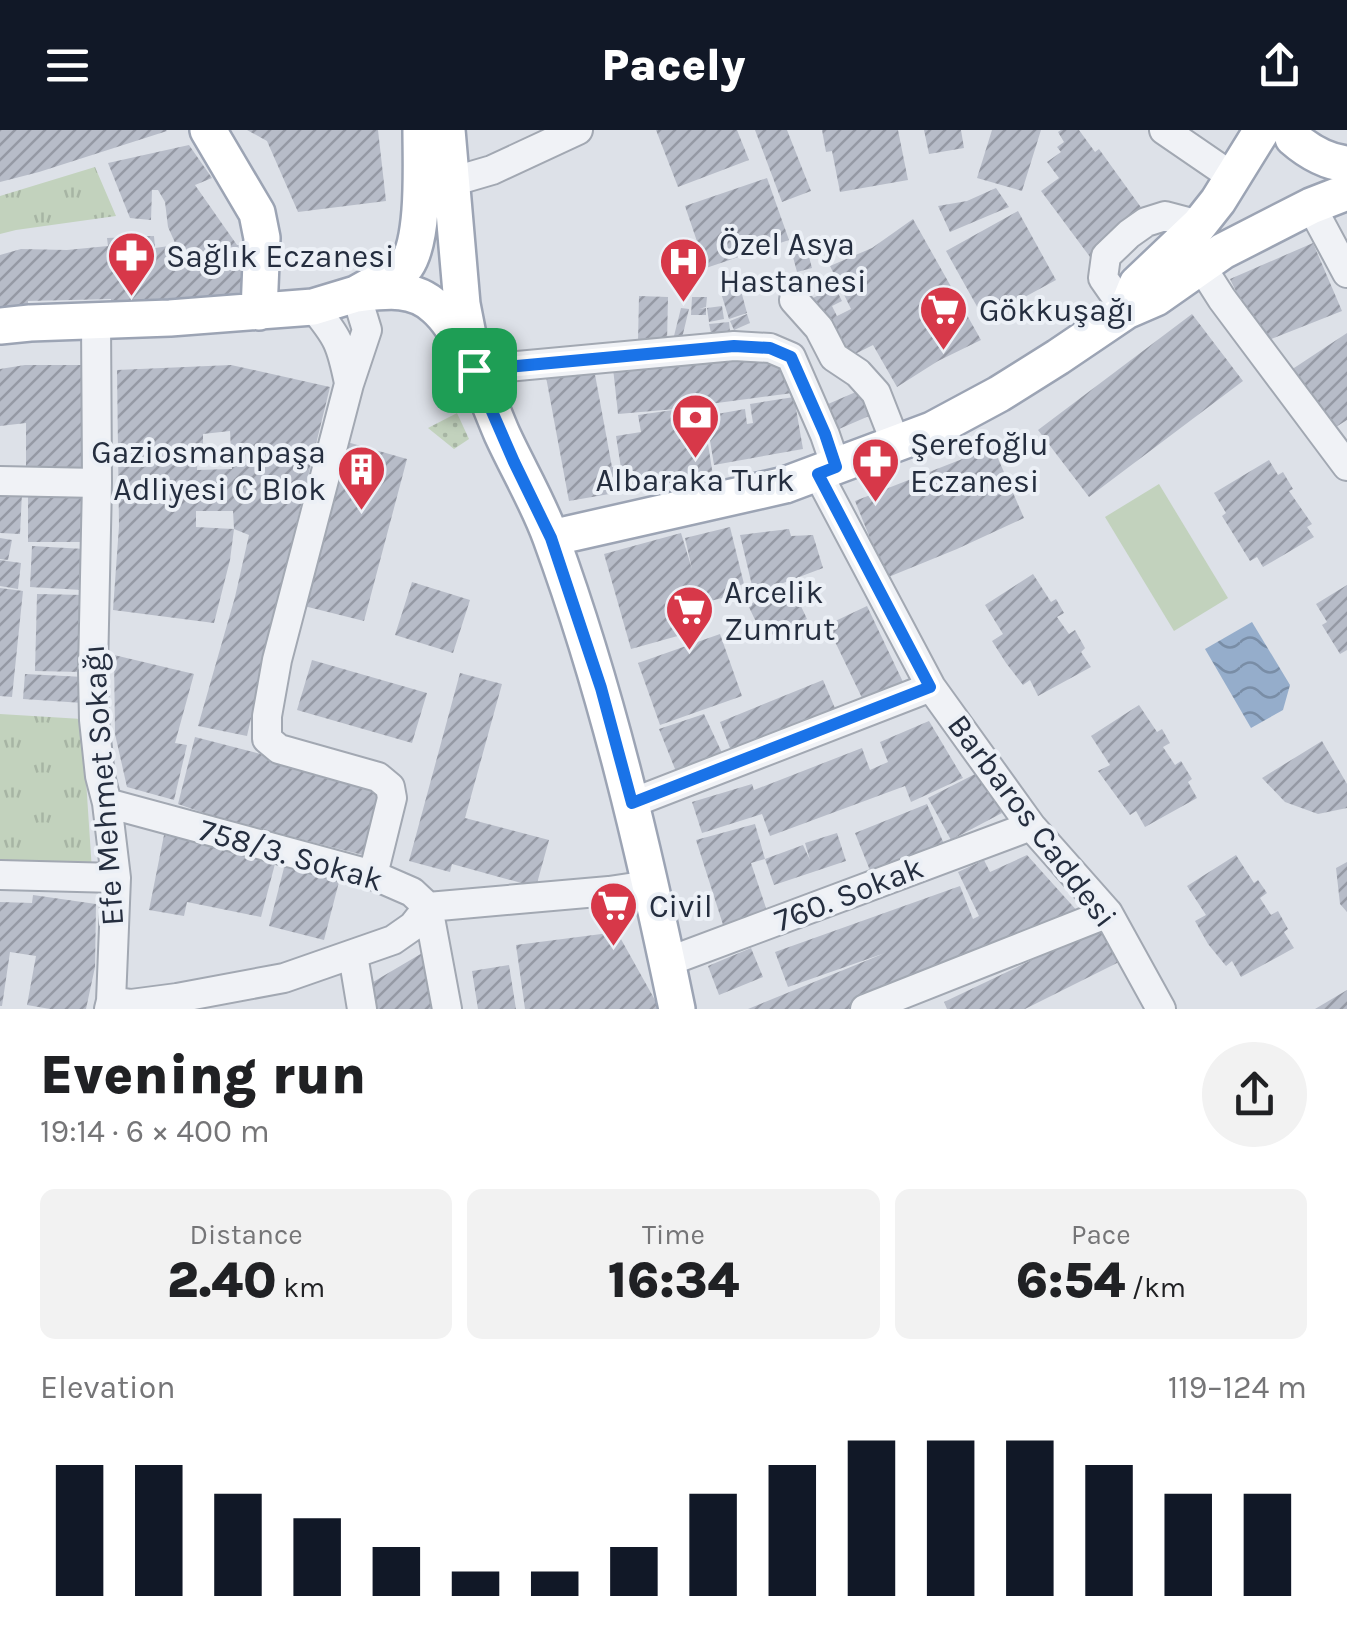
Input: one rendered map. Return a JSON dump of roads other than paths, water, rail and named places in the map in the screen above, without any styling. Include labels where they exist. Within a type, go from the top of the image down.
[{"type":"main road","points":[[208,130],[257,213],[262,238],[259,312]]},
{"type":"main road","points":[[448,130],[462,304],[474,370]]},
{"type":"main road","points":[[1126,311],[1136,284],[1198,224],[1234,178],[1262,130]]},
{"type":"main road","points":[[1292,130],[1293,138],[1306,150],[1347,164]]},
{"type":"main road","points":[[421,146],[432,179],[451,182]]},
{"type":"main road","points":[[356,294],[406,266],[411,258],[421,146]]},
{"type":"main road","points":[[547,527],[785,485],[932,430],[987,401],[1126,311],[1156,298],[1223,251],[1347,192]]},
{"type":"main road","points":[[0,326],[259,312],[313,307],[356,294],[392,290],[413,294],[432,304],[446,318],[547,527],[601,688],[632,803],[677,1009]]},
{"type":"street","points":[[451,182],[492,170],[578,130]]},
{"type":"street","points":[[1164,130],[1234,178]]},
{"type":"street","points":[[1311,206],[1347,273]]},
{"type":"street","points":[[1201,266],[1347,466]]},
{"type":"street","points":[[356,294],[366,330],[278,660],[267,716],[267,739],[279,749],[378,777],[390,787],[392,798],[373,875]]},
{"type":"street","points":[[794,300],[819,328],[834,357],[858,373],[876,393],[896,444]]},
{"type":"street","points":[[313,307],[342,347],[349,384]]},
{"type":"street","name":"Efe Mehmet Sokağı","points":[[96,320],[94,720],[116,878],[110,1005]]},
{"type":"street","name":"Barbaros Caddesi","points":[[474,370],[734,346],[770,348],[791,357],[825,434],[827,471],[930,687],[1032,826],[1108,913],[1150,1006]]},
{"type":"street","points":[[0,481],[97,483]]},
{"type":"street","points":[[632,803],[930,687]]},
{"type":"street","name":"758/3. Sokak","points":[[107,802],[373,875],[412,892],[428,907]]},
{"type":"street","name":"760. Sokak","points":[[668,962],[1032,826]]},
{"type":"street","points":[[0,876],[116,878]]},
{"type":"street","points":[[110,1005],[177,998],[284,978],[393,940],[414,926],[428,907],[649,884]]},
{"type":"street","points":[[428,907],[446,1009]]},
{"type":"street","points":[[865,1009],[1108,913]]},
{"type":"street","points":[[353,955],[362,1009]]},
{"type":"water","points":[[1252,622],[1290,685],[1283,710],[1251,728],[1205,649]]},
{"type":"place","name":"Sağlık Eczanesi","points":[[131,298]]},
{"type":"place","name":"Özel Asya Hastanesi","points":[[684,304]]},
{"type":"place","name":"Gökkuşağı","points":[[944,352]]},
{"type":"place","name":"Albaraka Turk","points":[[695,460]]},
{"type":"place","name":"Şerefoğlu Eczanesi","points":[[875,504]]},
{"type":"place","name":"Gaziosmanpaşa Adliyesi C Blok","points":[[361,512]]},
{"type":"place","name":"Arcelik Zumrut","points":[[689,652]]},
{"type":"place","name":"Civil","points":[[614,948]]}]
